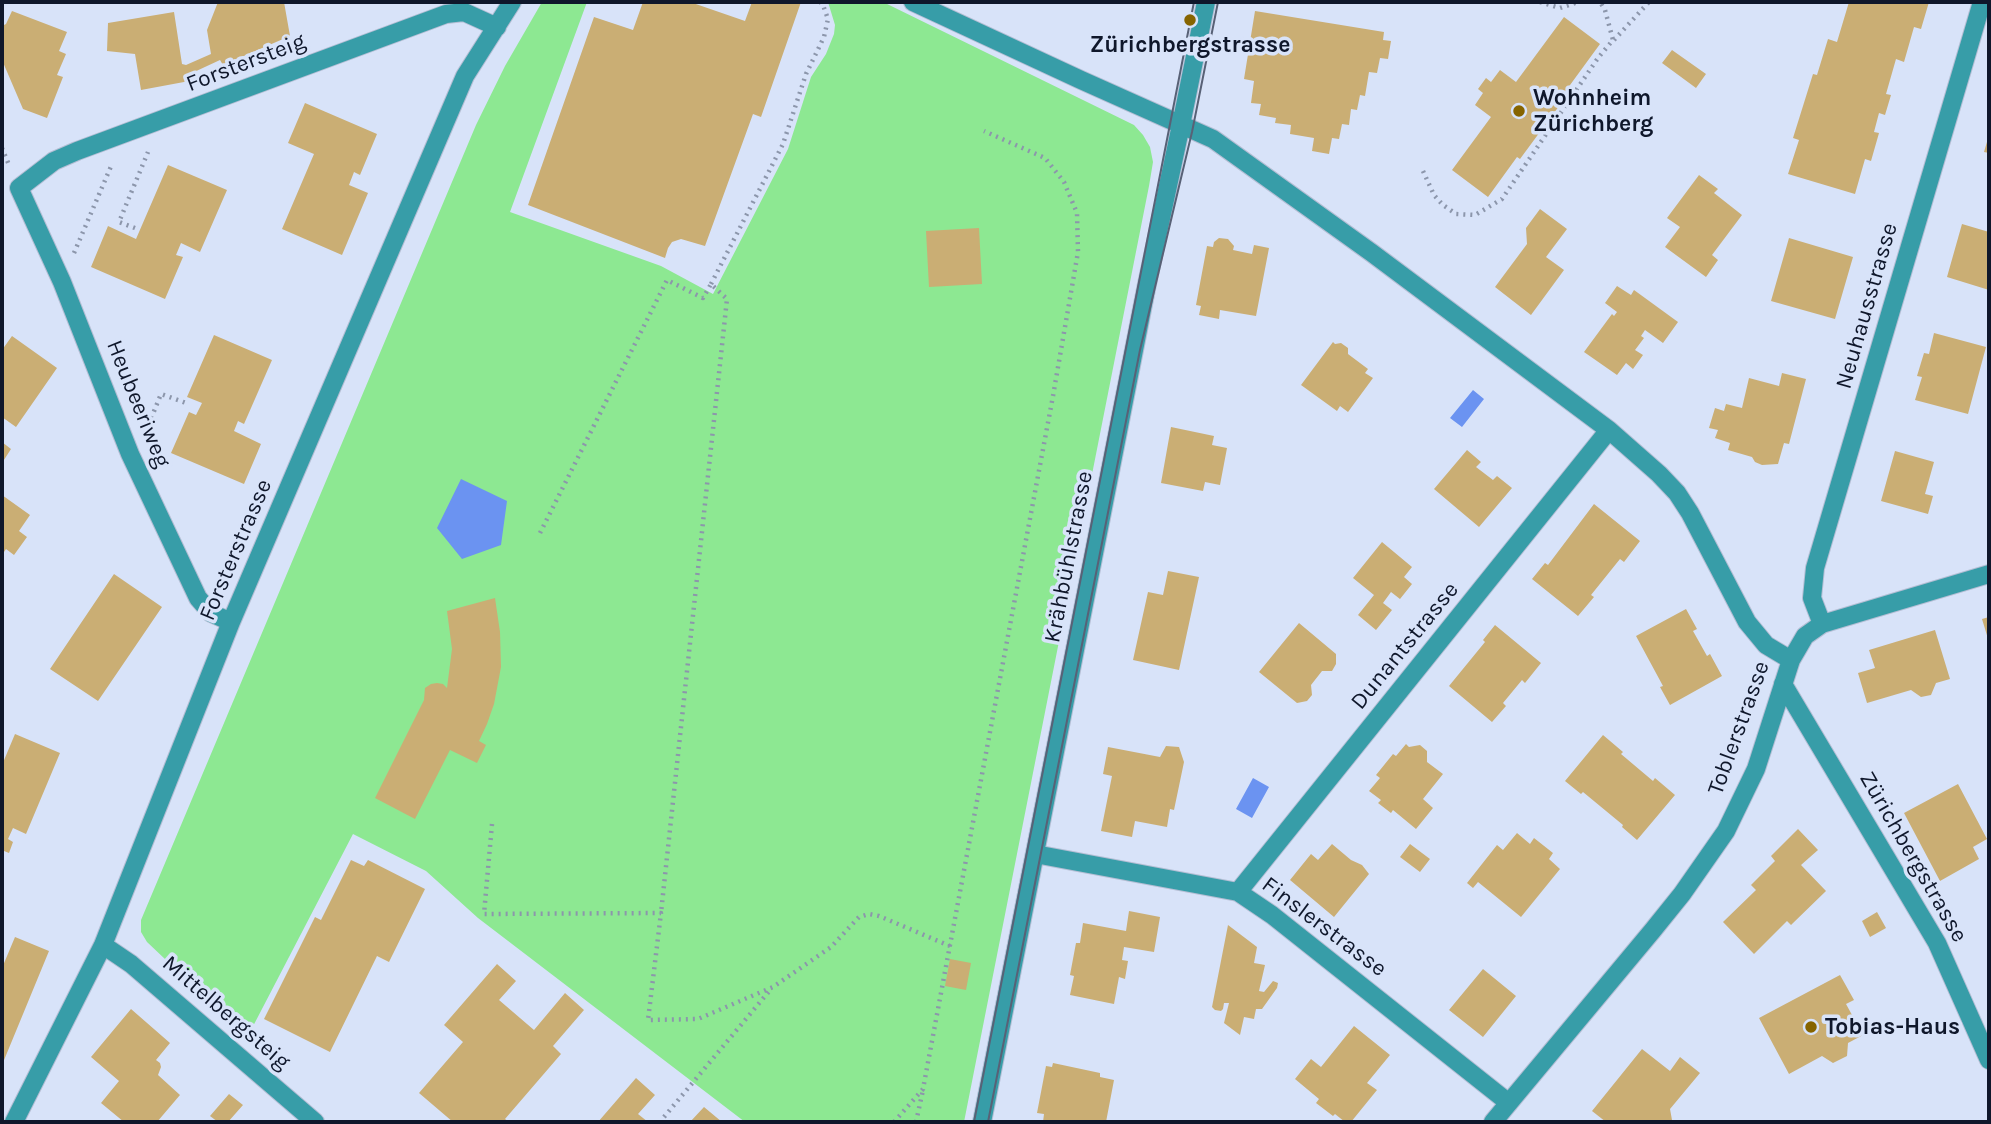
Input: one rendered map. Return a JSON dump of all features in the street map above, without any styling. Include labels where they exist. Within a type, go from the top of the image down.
[{"type":"street","name":"Forsterstrasse","points":[[14,1122],[103,945],[231,622],[465,76],[513,2]]},
{"type":"street","points":[[913,2],[1213,139],[1609,430],[1677,493],[1747,622],[1766,645],[1791,660]]},
{"type":"street","name":"Krähbühlstrasse","points":[[982,1122],[1144,297],[1206,2]]},
{"type":"street","name":"Neuhausstrasse","points":[[1822,624],[1812,598],[1815,568],[1982,2]]},
{"type":"street","name":"Forstersteig","points":[[19,188],[54,161],[446,14],[464,12],[497,27]]},
{"type":"street","name":"Heubeeriweg","points":[[19,188],[62,282],[130,454],[198,598],[211,613],[231,622]]},
{"type":"street","name":"Dunantstrasse","points":[[1238,892],[1609,430]]},
{"type":"street","name":"Toblerstrasse","points":[[1493,1122],[1682,894],[1726,831],[1756,769],[1791,660],[1805,636],[1822,624],[1989,574]]},
{"type":"street","name":"Zürichbergstrasse","points":[[1783,684],[1937,943],[1989,1060]]},
{"type":"street","name":"Finslerstrasse","points":[[1035,854],[1238,892],[1272,915],[1509,1103]]},
{"type":"street","name":"Mittelbergsteig","points":[[103,945],[131,964],[315,1122]]},
{"type":"path","points":[[540,533],[667,280],[703,298],[783,145],[807,74],[824,37],[828,19],[820,2]]},
{"type":"path","points":[[1540,2],[1560,8],[1578,2]]},
{"type":"path","points":[[1600,2],[1605,10],[1613,40]]},
{"type":"path","points":[[1423,171],[1434,195],[1457,214],[1475,215],[1502,199],[1598,58],[1649,2]]},
{"type":"path","points":[[135,228],[118,222],[155,135],[152,124]]},
{"type":"path","points":[[916,1122],[1051,410],[1078,253],[1077,213],[1064,182],[1045,158],[984,131]]},
{"type":"path","points":[[62,282],[125,134]]},
{"type":"path","points":[[710,284],[727,299],[648,1020],[698,1018],[773,987],[831,947],[859,917],[869,914],[950,946]]},
{"type":"path","points":[[130,454],[139,445],[161,394],[189,404]]},
{"type":"path","points":[[492,824],[484,914],[661,914]]},
{"type":"path","points":[[664,1117],[773,987]]},
{"type":"path","points":[[894,1122],[923,1089]]},
{"type":"green space","points":[[542,2],[587,2],[510,212],[661,266],[713,294],[788,149],[811,77],[826,54],[834,34],[835,25],[828,2],[883,2],[1134,125],[1150,147],[1153,162],[1149,186],[964,1122],[745,1122],[478,918],[426,871],[353,834],[250,1032],[166,960],[147,942],[141,932],[141,920],[476,125],[505,66]]},
{"type":"water","points":[[1473,390],[1484,399],[1462,427],[1450,418]]},
{"type":"water","points":[[461,479],[507,501],[501,545],[462,559],[437,528]]},
{"type":"water","points":[[1253,778],[1269,787],[1252,818],[1236,809]]},
{"type":"building","points":[[218,2],[284,2],[290,36],[223,65],[220,60],[192,73],[193,77],[184,82],[141,90],[135,54],[107,51],[108,23],[174,12],[182,64],[186,65],[211,54],[207,30]]},
{"type":"building","points":[[643,2],[690,2],[745,21],[752,2],[801,2],[761,117],[753,114],[705,246],[681,239],[672,242],[665,258],[528,205],[594,17],[633,30]]},
{"type":"building","points":[[1849,2],[1929,2],[1921,29],[1914,27],[1904,62],[1896,59],[1886,94],[1891,95],[1885,115],[1879,113],[1874,132],[1879,133],[1871,161],[1865,159],[1855,194],[1788,174],[1799,140],[1793,138],[1813,74],[1817,75],[1828,39],[1837,42]]},
{"type":"building","points":[[12,11],[67,32],[59,51],[66,54],[57,75],[63,77],[47,118],[23,109],[2,60],[2,26],[6,24]]},
{"type":"building","points":[[1255,11],[1384,32],[1383,40],[1391,41],[1388,59],[1380,58],[1377,73],[1369,72],[1365,96],[1360,95],[1357,110],[1351,109],[1349,125],[1342,124],[1339,139],[1332,138],[1329,154],[1312,151],[1314,138],[1290,134],[1291,125],[1275,123],[1276,118],[1259,115],[1261,104],[1251,103],[1254,81],[1244,79]]},
{"type":"building","name":"Wohnheim Zürichberg","points":[[1564,17],[1600,44],[1562,96],[1565,98],[1488,197],[1452,170],[1491,117],[1475,105],[1483,93],[1478,89],[1486,78],[1491,82],[1500,70],[1516,82]]},
{"type":"building","points":[[1672,50],[1706,74],[1696,88],[1662,63]]},
{"type":"building","points":[[305,103],[377,134],[360,175],[354,172],[349,185],[368,193],[342,255],[282,229],[314,154],[288,143]]},
{"type":"building","points":[[1989,135],[1989,153],[1984,152]]},
{"type":"building","points":[[168,165],[227,190],[200,252],[181,243],[176,255],[183,257],[165,299],[91,267],[108,226],[136,239]]},
{"type":"building","points":[[1699,175],[1718,189],[1714,193],[1742,215],[1712,255],[1718,260],[1706,277],[1665,247],[1680,227],[1667,218]]},
{"type":"building","points":[[1540,209],[1567,229],[1546,257],[1564,270],[1531,315],[1495,287],[1527,244],[1526,228]]},
{"type":"building","points":[[1962,224],[1989,232],[1989,290],[1947,277]]},
{"type":"building","points":[[979,228],[982,284],[929,287],[926,231]]},
{"type":"building","points":[[1219,238],[1228,239],[1234,246],[1233,250],[1252,254],[1254,245],[1269,248],[1256,316],[1220,310],[1219,319],[1199,315],[1201,306],[1196,305],[1207,246],[1213,247]]},
{"type":"building","points":[[1789,238],[1853,257],[1835,319],[1771,301]]},
{"type":"building","points":[[1617,286],[1631,295],[1634,290],[1678,322],[1663,343],[1645,330],[1641,336],[1644,338],[1635,350],[1643,355],[1633,369],[1626,363],[1617,375],[1584,352],[1612,314],[1614,316],[1617,312],[1605,303]]},
{"type":"building","points":[[1934,333],[1986,347],[1968,414],[1915,400],[1922,377],[1917,376],[1924,353],[1929,354]]},
{"type":"building","points":[[214,335],[272,360],[244,424],[238,421],[234,431],[261,444],[244,484],[171,453],[189,412],[196,415],[202,403],[187,397]]},
{"type":"building","points":[[12,336],[57,368],[16,427],[2,417],[2,350]]},
{"type":"building","points":[[1333,342],[1348,348],[1348,354],[1368,369],[1365,373],[1373,378],[1348,412],[1340,406],[1337,411],[1301,385]]},
{"type":"building","points":[[1782,373],[1806,379],[1789,444],[1784,443],[1778,464],[1762,465],[1752,457],[1728,450],[1730,443],[1715,438],[1718,430],[1709,428],[1715,408],[1724,411],[1726,404],[1742,408],[1749,378],[1779,386]]},
{"type":"building","points":[[1171,427],[1214,436],[1212,445],[1227,448],[1220,485],[1205,482],[1203,491],[1161,483]]},
{"type":"building","points":[[2,442],[11,449],[2,463]]},
{"type":"building","points":[[1467,450],[1481,462],[1476,467],[1493,480],[1497,476],[1512,488],[1479,527],[1434,489]]},
{"type":"building","points":[[1895,451],[1934,462],[1925,494],[1933,496],[1928,514],[1881,501]]},
{"type":"building","points":[[2,495],[30,515],[19,531],[27,537],[14,555],[6,549],[2,555]]},
{"type":"building","points":[[1594,504],[1640,541],[1624,562],[1620,559],[1578,616],[1532,579],[1545,563],[1548,565]]},
{"type":"building","points":[[1382,542],[1412,567],[1404,577],[1412,584],[1400,599],[1391,592],[1383,603],[1392,610],[1376,630],[1358,615],[1374,595],[1353,578]]},
{"type":"building","points":[[1168,571],[1199,577],[1179,670],[1133,660],[1148,592],[1163,595]]},
{"type":"building","points":[[114,574],[162,607],[98,701],[50,669]]},
{"type":"building","points":[[495,598],[501,667],[494,704],[479,741],[486,745],[477,763],[450,750],[415,819],[375,798],[424,700],[425,688],[437,683],[447,688],[452,649],[447,611]]},
{"type":"building","points":[[1686,609],[1697,629],[1693,631],[1722,676],[1670,705],[1660,687],[1663,686],[1636,636]]},
{"type":"building","points":[[1989,617],[1989,642],[1982,619]]},
{"type":"building","points":[[1299,623],[1336,654],[1336,664],[1332,671],[1322,671],[1311,685],[1312,695],[1307,701],[1297,703],[1259,672]]},
{"type":"building","points":[[1495,625],[1541,663],[1525,683],[1522,680],[1492,722],[1449,686],[1485,642],[1483,640]]},
{"type":"building","points":[[1935,630],[1950,679],[1936,683],[1931,695],[1921,697],[1911,690],[1867,703],[1858,673],[1875,668],[1869,650]]},
{"type":"building","points":[[15,734],[60,753],[26,834],[13,828],[8,839],[13,842],[9,853],[4,851],[2,855],[2,765]]},
{"type":"building","points":[[1603,735],[1653,781],[1655,778],[1675,795],[1637,840],[1583,792],[1581,794],[1565,781]]},
{"type":"building","points":[[1406,744],[1409,747],[1420,745],[1427,751],[1427,762],[1443,774],[1423,799],[1433,808],[1416,829],[1393,810],[1391,813],[1378,803],[1381,800],[1369,791],[1380,778],[1376,775],[1393,754],[1396,756]]},
{"type":"building","points":[[1166,746],[1179,747],[1184,762],[1174,810],[1170,809],[1167,827],[1135,821],[1132,837],[1101,831],[1112,776],[1103,774],[1108,747],[1160,757]]},
{"type":"building","points":[[1958,784],[1987,839],[1973,847],[1979,859],[1940,881],[1904,813]]},
{"type":"building","points":[[1798,829],[1818,850],[1801,865],[1826,891],[1791,925],[1787,921],[1754,954],[1723,922],[1756,890],[1751,885],[1775,861],[1771,856]]},
{"type":"building","points":[[1517,833],[1530,844],[1534,838],[1553,853],[1549,859],[1560,869],[1521,917],[1478,882],[1473,888],[1467,883],[1497,845],[1503,850]]},
{"type":"building","points":[[1332,844],[1351,860],[1362,865],[1369,874],[1334,917],[1290,880],[1311,854],[1318,860]]},
{"type":"building","points":[[1410,844],[1430,859],[1420,872],[1400,857]]},
{"type":"building","points":[[351,860],[364,866],[368,860],[425,889],[389,962],[377,956],[330,1052],[264,1019],[315,917],[321,920]]},
{"type":"building","points":[[1129,911],[1160,917],[1154,952],[1124,947],[1122,960],[1128,961],[1125,979],[1119,977],[1114,1004],[1070,995],[1074,976],[1070,975],[1083,923],[1126,931]]},
{"type":"building","points":[[1877,912],[1886,928],[1870,937],[1862,921]]},
{"type":"building","points":[[1228,925],[1257,947],[1254,963],[1265,965],[1259,991],[1264,992],[1273,981],[1278,983],[1262,1009],[1256,1009],[1254,1019],[1244,1017],[1240,1035],[1224,1023],[1229,1003],[1224,1003],[1221,1011],[1212,1007]]},
{"type":"building","points":[[15,937],[49,951],[2,1065],[2,968]]},
{"type":"building","points":[[950,959],[971,963],[966,990],[945,986]]},
{"type":"building","points":[[497,964],[516,981],[499,1000],[534,1030],[565,993],[584,1010],[553,1046],[561,1054],[505,1119],[509,1122],[453,1122],[419,1093],[463,1042],[444,1025]]},
{"type":"building","points":[[1483,969],[1516,996],[1483,1037],[1449,1010]]},
{"type":"building","name":"Tobias-Haus","points":[[1840,975],[1854,1000],[1846,1004],[1863,1035],[1848,1043],[1847,1056],[1833,1063],[1822,1056],[1789,1074],[1759,1018]]},
{"type":"building","points":[[131,1009],[170,1043],[156,1060],[161,1067],[158,1075],[180,1095],[157,1122],[124,1122],[101,1103],[119,1081],[91,1057]]},
{"type":"building","points":[[1354,1026],[1390,1055],[1367,1083],[1377,1090],[1351,1122],[1345,1122],[1316,1103],[1319,1099],[1295,1079],[1311,1059],[1321,1067]]},
{"type":"building","points":[[1642,1049],[1670,1071],[1680,1057],[1700,1073],[1670,1109],[1670,1122],[1606,1122],[1592,1111]]},
{"type":"building","points":[[1053,1063],[1100,1073],[1100,1077],[1114,1080],[1106,1122],[1043,1122],[1044,1114],[1037,1113],[1046,1066],[1052,1067]]},
{"type":"building","points":[[636,1078],[655,1095],[638,1114],[648,1122],[598,1122]]},
{"type":"building","points":[[229,1094],[243,1105],[228,1122],[218,1122],[210,1116]]},
{"type":"building","points":[[704,1107],[722,1122],[690,1122]]},
{"type":"tram line","points":[[974,1122],[1194,2]]},
{"type":"tram line","points":[[988,1122],[1140,350],[1192,132],[1218,2]]},
{"type":"place","name":"Zürichbergstrasse","points":[[1190,20]]},
{"type":"place","name":"Wohnheim Zürichberg","points":[[1519,111]]},
{"type":"place","name":"Tobias-Haus","points":[[1811,1027]]}]
